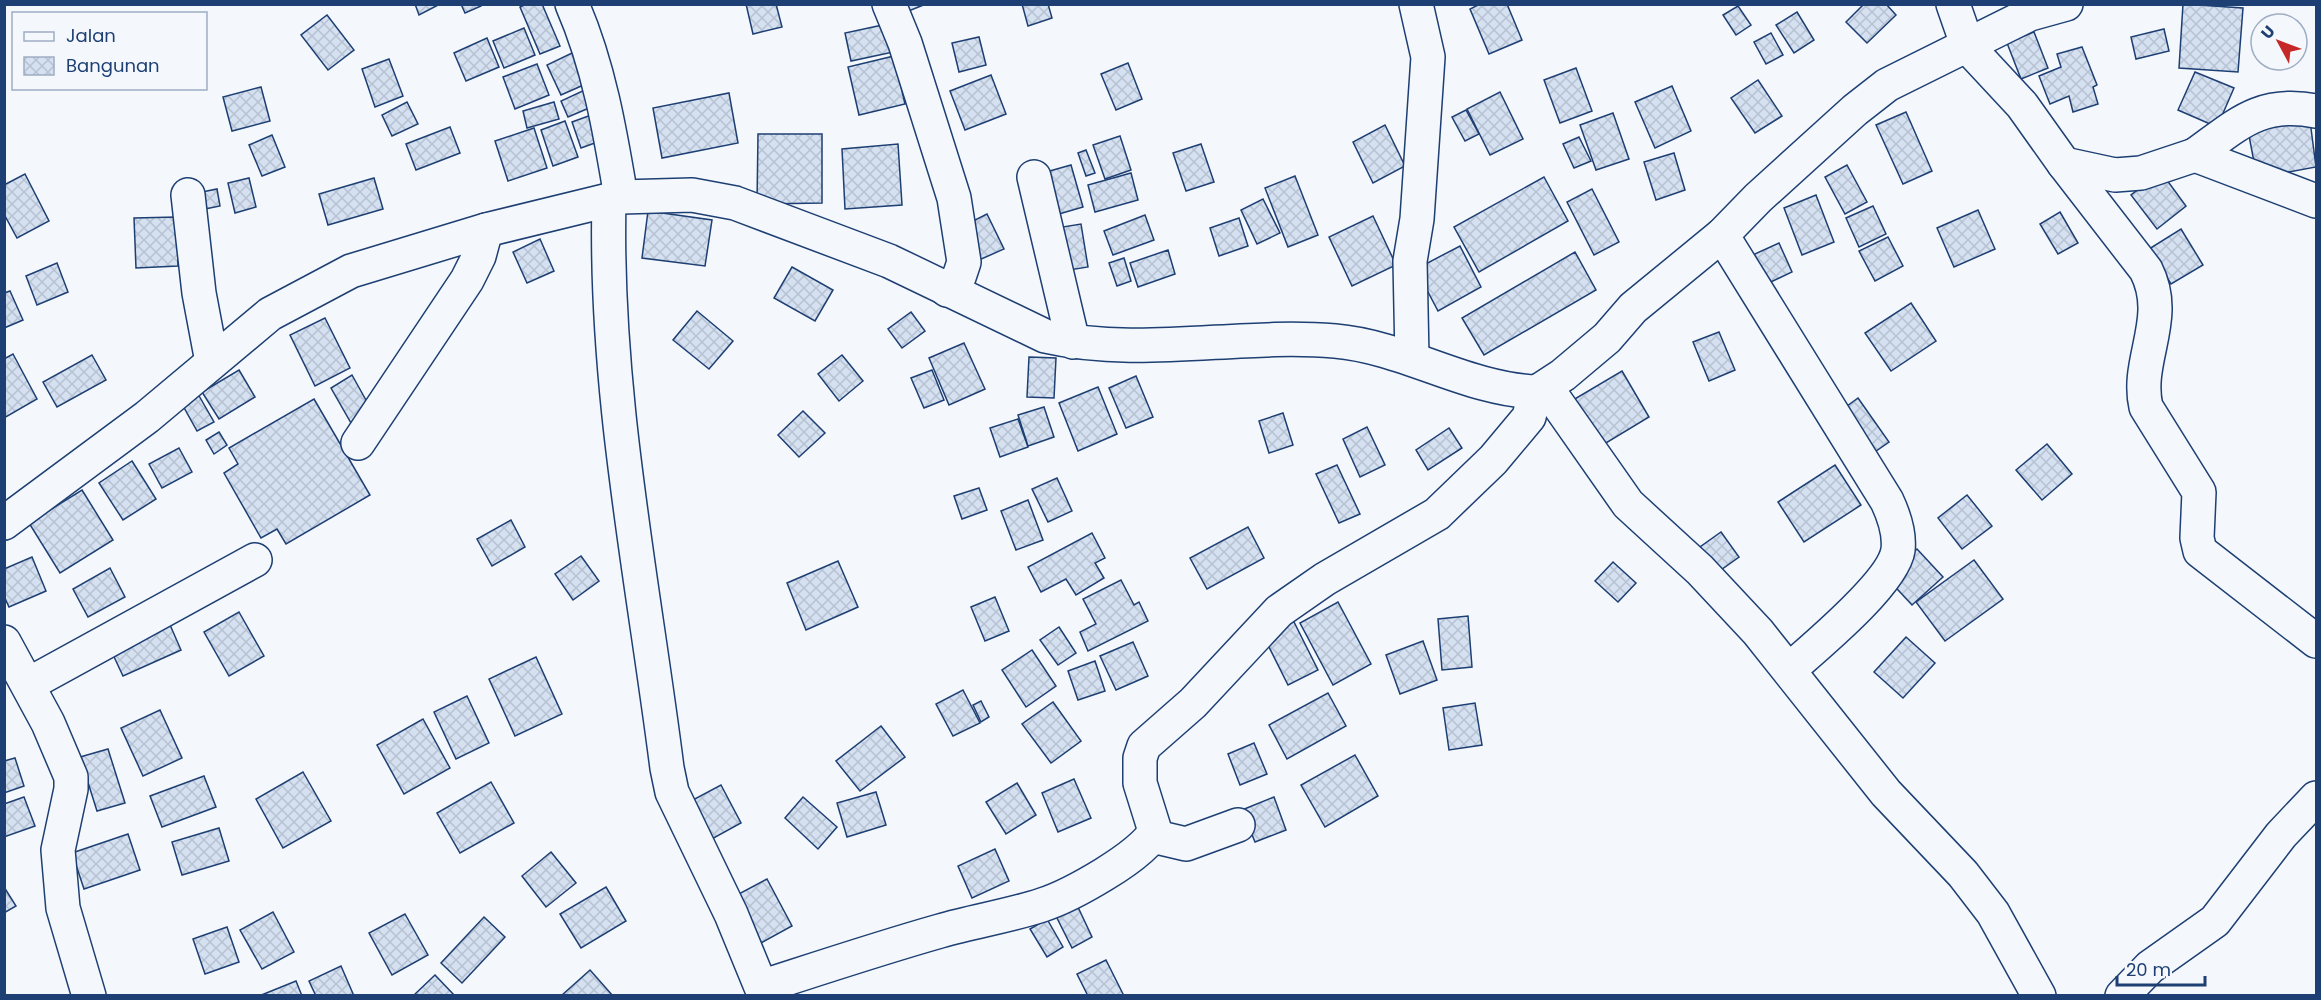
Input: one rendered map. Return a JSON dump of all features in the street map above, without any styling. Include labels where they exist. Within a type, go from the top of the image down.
[{"type":"street","points":[[572,4],[583,30],[603,94],[615,198],[609,294],[612,356],[633,529],[667,768],[672,792],[731,914],[756,993],[941,931],[1043,905],[1101,876],[1140,850],[1155,831],[1140,783],[1140,758],[1144,746],[1193,703],[1279,611],[1325,579],[1437,514],[1493,460],[1528,417],[1541,389],[1607,338],[1633,308],[1722,235],[1758,198],[1855,110],[1887,85],[1968,47],[2030,14],[2066,4]]},
{"type":"street","points":[[889,4],[905,43],[954,198],[964,261],[959,277],[947,290]]},
{"type":"street","points":[[1412,358],[1410,261],[1417,219],[1428,57],[1416,4]]},
{"type":"street","points":[[1953,4],[1968,47],[2022,105],[2064,164],[2146,270],[2155,287],[2152,338],[2143,395],[2146,407],[2199,492],[2197,538],[2200,551],[2316,641]]},
{"type":"street","points":[[2064,164],[2115,175],[2141,172],[2195,155],[2250,115],[2275,109],[2316,111]]},
{"type":"street","points":[[2195,155],[2316,201]]},
{"type":"street","points":[[1034,177],[1073,342]]},
{"type":"street","points":[[188,195],[199,293],[212,362]]},
{"type":"street","points":[[4,523],[147,417],[270,314],[351,271],[486,230],[615,198],[692,195],[735,203],[889,261],[1045,336],[1073,342],[1141,346],[1268,340],[1334,341],[1373,346],[1495,385],[1541,389],[1622,496],[1700,570],[1789,670],[1831,727],[1886,793],[1963,874],[1993,913],[2039,996]]},
{"type":"street","points":[[358,443],[467,280],[479,256],[486,230]]},
{"type":"street","points":[[1722,235],[1887,501],[1897,530],[1898,550],[1894,563],[1881,580],[1852,613],[1789,670]]},
{"type":"street","points":[[29,684],[255,560]]},
{"type":"street","points":[[4,642],[29,684],[71,777],[71,789],[58,850],[63,908],[89,996]]},
{"type":"street","points":[[2121,996],[2150,967],[2215,921],[2281,835],[2316,798]]},
{"type":"street","points":[[1152,836],[1186,844],[1238,825]]},
{"type":"building","points":[[415,4],[440,4],[419,15]]},
{"type":"building","points":[[461,4],[481,4],[481,6],[465,13]]},
{"type":"building","points":[[526,4],[542,4],[560,46],[540,54],[520,7]]},
{"type":"building","points":[[746,4],[776,4],[782,27],[753,34]]},
{"type":"building","points":[[897,4],[926,4],[901,14]]},
{"type":"building","points":[[1022,4],[1048,4],[1052,18],[1028,26]]},
{"type":"building","points":[[1480,4],[1507,4],[1522,40],[1489,54],[1470,9]]},
{"type":"building","points":[[1864,4],[1886,4],[1896,15],[1867,43],[1846,22]]},
{"type":"building","points":[[2183,4],[2243,8],[2238,72],[2179,68]]},
{"type":"building","points":[[1738,6],[1751,25],[1736,35],[1723,15]]},
{"type":"building","points":[[1797,12],[1814,40],[1794,53],[1776,25]]},
{"type":"building","points":[[327,15],[354,50],[328,70],[301,35]]},
{"type":"building","points":[[892,23],[898,51],[851,61],[845,33]]},
{"type":"building","points":[[524,28],[535,55],[504,68],[493,41]]},
{"type":"building","points":[[2164,29],[2169,51],[2136,59],[2131,37]]},
{"type":"building","points":[[2034,32],[2048,68],[2021,79],[2007,43]]},
{"type":"building","points":[[1771,33],[1783,55],[1766,64],[1754,42]]},
{"type":"building","points":[[979,37],[986,65],[959,72],[952,43]]},
{"type":"building","points":[[487,38],[499,67],[466,81],[454,53]]},
{"type":"building","points":[[2082,47],[2097,85],[2093,87],[2098,104],[2073,112],[2069,96],[2050,104],[2039,76],[2061,67],[2057,54]]},
{"type":"building","points":[[574,52],[588,83],[561,95],[547,65]]},
{"type":"building","points":[[894,56],[905,104],[859,115],[848,67]]},
{"type":"building","points":[[389,59],[403,96],[375,107],[362,69]]},
{"type":"building","points":[[1128,63],[1142,99],[1116,110],[1101,74]]},
{"type":"building","points":[[537,64],[549,95],[515,109],[503,77]]},
{"type":"building","points":[[1576,68],[1592,111],[1560,123],[1544,80]]},
{"type":"building","points":[[2195,72],[2234,88],[2217,127],[2178,110]]},
{"type":"building","points":[[991,75],[1006,114],[965,130],[950,91]]},
{"type":"building","points":[[1758,80],[1782,116],[1755,133],[1731,98]]},
{"type":"building","points":[[1672,86],[1691,131],[1655,148],[1635,102]]},
{"type":"building","points":[[261,87],[270,121],[232,131],[223,97]]},
{"type":"building","points":[[589,88],[596,105],[568,117],[561,101]]},
{"type":"building","points":[[1500,92],[1523,139],[1490,155],[1467,109]]},
{"type":"building","points":[[729,93],[738,143],[662,158],[653,108]]},
{"type":"building","points":[[407,102],[418,124],[392,136],[382,115]]},
{"type":"building","points":[[554,102],[559,119],[527,128],[523,111]]},
{"type":"building","points":[[1466,110],[1479,134],[1465,141],[1452,117]]},
{"type":"building","points":[[1906,112],[1932,171],[1903,184],[1876,125]]},
{"type":"building","points":[[1613,113],[1629,159],[1596,170],[1580,125]]},
{"type":"building","points":[[2309,113],[2316,167],[2257,178],[2247,125]]},
{"type":"building","points":[[594,114],[603,140],[581,148],[572,122]]},
{"type":"building","points":[[565,121],[578,157],[553,166],[541,130]]},
{"type":"building","points":[[1385,125],[1405,166],[1373,183],[1353,142]]},
{"type":"building","points":[[450,127],[460,153],[416,170],[406,144]]},
{"type":"building","points":[[534,128],[547,168],[508,181],[495,141]]},
{"type":"building","points":[[758,134],[822,134],[822,203],[757,204]]},
{"type":"building","points":[[272,135],[285,167],[262,176],[249,145]]},
{"type":"building","points":[[1120,136],[1131,170],[1105,179],[1093,145]]},
{"type":"building","points":[[1579,137],[1591,161],[1574,168],[1563,144]]},
{"type":"building","points":[[898,144],[902,205],[845,209],[842,149]]},
{"type":"building","points":[[1201,144],[1214,182],[1186,191],[1173,153]]},
{"type":"building","points":[[1086,150],[1095,173],[1086,176],[1078,153]]},
{"type":"building","points":[[1674,153],[1685,190],[1656,200],[1644,162]]},
{"type":"building","points":[[1071,165],[1083,207],[1052,216],[1039,174]]},
{"type":"building","points":[[1847,165],[1867,202],[1845,214],[1825,177]]},
{"type":"building","points":[[2161,172],[2186,206],[2157,229],[2131,195]]},
{"type":"building","points":[[1131,173],[1138,200],[1095,212],[1088,185]]},
{"type":"building","points":[[25,174],[49,221],[17,238],[4,214],[4,185]]},
{"type":"building","points":[[1295,176],[1318,235],[1288,247],[1265,188]]},
{"type":"building","points":[[1544,177],[1568,221],[1479,272],[1454,227]]},
{"type":"building","points":[[249,178],[256,207],[235,213],[228,183]]},
{"type":"building","points":[[374,178],[383,209],[328,225],[319,194]]},
{"type":"building","points":[[217,189],[220,206],[195,211],[192,194]]},
{"type":"building","points":[[1592,189],[1619,242],[1594,255],[1567,202]]},
{"type":"building","points":[[1816,195],[1834,242],[1802,255],[1784,208]]},
{"type":"building","points":[[1263,199],[1280,233],[1257,244],[1241,210]]},
{"type":"building","points":[[1873,206],[1886,234],[1859,247],[1846,218]]},
{"type":"building","points":[[1978,210],[1995,249],[1954,267],[1937,228]]},
{"type":"building","points":[[648,211],[712,220],[705,266],[642,258]]},
{"type":"building","points":[[2060,212],[2078,243],[2058,254],[2040,224]]},
{"type":"building","points":[[987,214],[1004,249],[979,260],[963,226]]},
{"type":"building","points":[[1145,215],[1154,240],[1113,255],[1104,231]]},
{"type":"building","points":[[1373,216],[1396,265],[1352,286],[1329,237]]},
{"type":"building","points":[[177,217],[178,266],[136,268],[134,218]]},
{"type":"building","points":[[1239,218],[1248,246],[1219,256],[1210,228]]},
{"type":"building","points":[[1081,224],[1088,267],[1057,272],[1050,229]]},
{"type":"building","points":[[2181,229],[2203,265],[2171,284],[2149,249]]},
{"type":"building","points":[[1888,237],[1903,266],[1875,281],[1859,251]]},
{"type":"building","points":[[540,239],[554,271],[527,283],[513,252]]},
{"type":"building","points":[[1779,243],[1792,272],[1758,288],[1744,259]]},
{"type":"building","points":[[1460,246],[1481,287],[1438,311],[1416,269]]},
{"type":"building","points":[[1168,250],[1175,274],[1138,287],[1130,263]]},
{"type":"building","points":[[1575,252],[1596,290],[1484,355],[1462,318]]},
{"type":"building","points":[[1124,258],[1131,281],[1117,286],[1109,263]]},
{"type":"building","points":[[57,263],[68,292],[37,305],[26,276]]},
{"type":"building","points":[[792,267],[833,290],[815,321],[774,298]]},
{"type":"building","points":[[10,291],[23,320],[4,328],[4,293]]},
{"type":"building","points":[[1911,303],[1936,341],[1891,371],[1865,333]]},
{"type":"building","points":[[697,311],[733,341],[709,369],[673,340]]},
{"type":"building","points":[[911,312],[925,331],[902,348],[888,329]]},
{"type":"building","points":[[325,318],[350,368],[315,386],[290,335]]},
{"type":"building","points":[[1719,332],[1735,370],[1709,381],[1693,342]]},
{"type":"building","points":[[964,343],[985,389],[949,405],[929,358]]},
{"type":"building","points":[[13,354],[37,399],[4,418],[4,359]]},
{"type":"building","points":[[92,355],[106,380],[57,407],[43,382]]},
{"type":"building","points":[[842,355],[863,381],[839,401],[818,374]]},
{"type":"building","points":[[1029,357],[1056,358],[1054,398],[1027,397]]},
{"type":"building","points":[[239,370],[255,397],[219,419],[202,392]]},
{"type":"building","points":[[932,370],[944,400],[924,408],[911,378]]},
{"type":"building","points":[[1622,371],[1649,417],[1601,446],[1573,400]]},
{"type":"building","points":[[352,375],[372,411],[351,423],[331,388]]},
{"type":"building","points":[[1136,376],[1153,417],[1126,428],[1109,388]]},
{"type":"building","points":[[1098,387],[1117,434],[1078,451],[1059,403]]},
{"type":"building","points":[[198,394],[214,422],[197,431],[182,404]]},
{"type":"building","points":[[1858,398],[1889,442],[1866,458],[1835,415]]},
{"type":"building","points":[[314,399],[370,495],[286,544],[277,529],[261,538],[224,473],[238,464],[229,448]]},
{"type":"building","points":[[1044,407],[1054,437],[1028,446],[1018,415]]},
{"type":"building","points":[[803,411],[825,433],[799,457],[778,435]]},
{"type":"building","points":[[1283,413],[1293,445],[1269,453],[1259,421]]},
{"type":"building","points":[[1018,419],[1028,447],[1000,457],[990,428]]},
{"type":"building","points":[[1367,427],[1385,465],[1360,477],[1343,439]]},
{"type":"building","points":[[1449,428],[1462,448],[1428,470],[1416,450]]},
{"type":"building","points":[[219,432],[227,445],[214,454],[206,440]]},
{"type":"building","points":[[2047,444],[2072,474],[2042,500],[2016,470]]},
{"type":"building","points":[[179,448],[192,472],[162,488],[149,464]]},
{"type":"building","points":[[132,461],[156,499],[123,520],[99,483]]},
{"type":"building","points":[[1337,465],[1360,514],[1339,523],[1316,474]]},
{"type":"building","points":[[1835,465],[1861,505],[1804,542],[1778,502]]},
{"type":"building","points":[[1057,478],[1072,511],[1048,522],[1032,489]]},
{"type":"building","points":[[979,488],[987,510],[962,519],[954,496]]},
{"type":"building","points":[[82,490],[113,540],[60,573],[29,523]]},
{"type":"building","points":[[1967,495],[1992,526],[1962,549],[1938,518]]},
{"type":"building","points":[[1028,500],[1043,540],[1016,550],[1001,511]]},
{"type":"building","points":[[511,520],[525,547],[492,566],[477,539]]},
{"type":"building","points":[[1248,527],[1264,558],[1207,589],[1190,558]]},
{"type":"building","points":[[1721,532],[1739,557],[1718,572],[1700,547]]},
{"type":"building","points":[[1092,533],[1105,558],[1095,563],[1104,578],[1076,595],[1066,579],[1041,592],[1028,567]]},
{"type":"building","points":[[1917,549],[1943,577],[1912,605],[1886,577]]},
{"type":"building","points":[[581,556],[599,581],[573,600],[555,574]]},
{"type":"building","points":[[32,557],[46,591],[9,607],[4,596],[4,569]]},
{"type":"building","points":[[1974,560],[2003,599],[1945,641],[1916,602]]},
{"type":"building","points":[[838,561],[858,607],[806,630],[787,583]]},
{"type":"building","points":[[1613,562],[1636,583],[1618,602],[1595,581]]},
{"type":"building","points":[[110,568],[125,597],[88,617],[73,589]]},
{"type":"building","points":[[1121,580],[1134,605],[1139,602],[1148,621],[1088,651],[1080,632],[1096,624],[1083,599]]},
{"type":"building","points":[[995,597],[1009,631],[985,641],[971,607]]},
{"type":"building","points":[[1338,602],[1371,664],[1333,685],[1300,623]]},
{"type":"building","points":[[239,612],[264,656],[229,676],[204,632]]},
{"type":"building","points":[[1291,616],[1318,670],[1288,685],[1261,631]]},
{"type":"building","points":[[1468,616],[1472,667],[1442,670],[1438,619]]},
{"type":"building","points":[[167,618],[181,650],[123,676],[108,644]]},
{"type":"building","points":[[1059,627],[1076,653],[1058,665],[1040,640]]},
{"type":"building","points":[[1906,637],[1935,663],[1903,698],[1874,672]]},
{"type":"building","points":[[1423,641],[1437,680],[1400,694],[1386,655]]},
{"type":"building","points":[[1133,642],[1148,676],[1116,690],[1100,656]]},
{"type":"building","points":[[1032,650],[1056,686],[1026,707],[1002,670]]},
{"type":"building","points":[[536,657],[562,714],[515,736],[489,679]]},
{"type":"building","points":[[1095,661],[1105,691],[1078,700],[1068,671]]},
{"type":"building","points":[[963,690],[980,723],[953,736],[936,704]]},
{"type":"building","points":[[1328,693],[1346,726],[1287,759],[1269,725]]},
{"type":"building","points":[[467,696],[489,743],[456,759],[434,712]]},
{"type":"building","points":[[981,701],[989,717],[981,722],[973,705]]},
{"type":"building","points":[[1053,702],[1081,741],[1051,763],[1022,724]]},
{"type":"building","points":[[1475,703],[1482,745],[1449,750],[1443,708]]},
{"type":"building","points":[[160,710],[182,758],[143,776],[121,728]]},
{"type":"building","points":[[423,719],[450,768],[404,794],[377,745]]},
{"type":"building","points":[[881,726],[905,757],[860,791],[836,761]]},
{"type":"building","points":[[1254,743],[1267,774],[1240,785],[1228,754]]},
{"type":"building","points":[[108,749],[125,803],[97,811],[80,757]]},
{"type":"building","points":[[1355,755],[1378,796],[1325,827],[1301,785]]},
{"type":"building","points":[[15,758],[24,786],[4,793],[4,761]]},
{"type":"building","points":[[303,772],[331,821],[283,848],[256,799]]},
{"type":"building","points":[[204,776],[216,807],[162,827],[150,796]]},
{"type":"building","points":[[1074,779],[1091,818],[1058,832],[1042,793]]},
{"type":"building","points":[[491,782],[514,823],[460,853],[437,813]]},
{"type":"building","points":[[1017,783],[1036,815],[1006,834],[986,802]]},
{"type":"building","points":[[721,785],[741,823],[710,840],[689,802]]},
{"type":"building","points":[[876,792],[886,825],[847,837],[837,803]]},
{"type":"building","points":[[24,797],[35,826],[4,837],[4,804]]},
{"type":"building","points":[[803,797],[837,827],[818,849],[785,818]]},
{"type":"building","points":[[1274,797],[1286,830],[1255,842],[1242,810]]},
{"type":"building","points":[[219,828],[229,861],[182,875],[172,842]]},
{"type":"building","points":[[128,834],[140,870],[84,889],[72,853]]},
{"type":"building","points":[[995,849],[1009,881],[972,898],[958,866]]},
{"type":"building","points":[[551,852],[576,883],[546,907],[522,876]]},
{"type":"building","points":[[767,879],[792,926],[761,943],[735,896]]},
{"type":"building","points":[[4,887],[16,906],[4,913]]},
{"type":"building","points":[[606,887],[626,921],[581,948],[560,914]]},
{"type":"building","points":[[1077,905],[1092,937],[1072,948],[1056,916]]},
{"type":"building","points":[[273,912],[294,952],[262,969],[240,930]]},
{"type":"building","points":[[405,914],[428,955],[392,975],[369,933]]},
{"type":"building","points":[[484,917],[505,937],[462,983],[441,963]]},
{"type":"building","points":[[1047,919],[1063,947],[1047,957],[1030,929]]},
{"type":"building","points":[[227,927],[239,962],[205,974],[193,939]]},
{"type":"building","points":[[1106,960],[1124,996],[1088,996],[1077,974]]},
{"type":"building","points":[[341,966],[354,996],[316,996],[309,981]]},
{"type":"building","points":[[590,970],[613,996],[561,996]]},
{"type":"building","points":[[435,975],[455,996],[413,996]]},
{"type":"building","points":[[296,981],[302,996],[259,996]]}]
